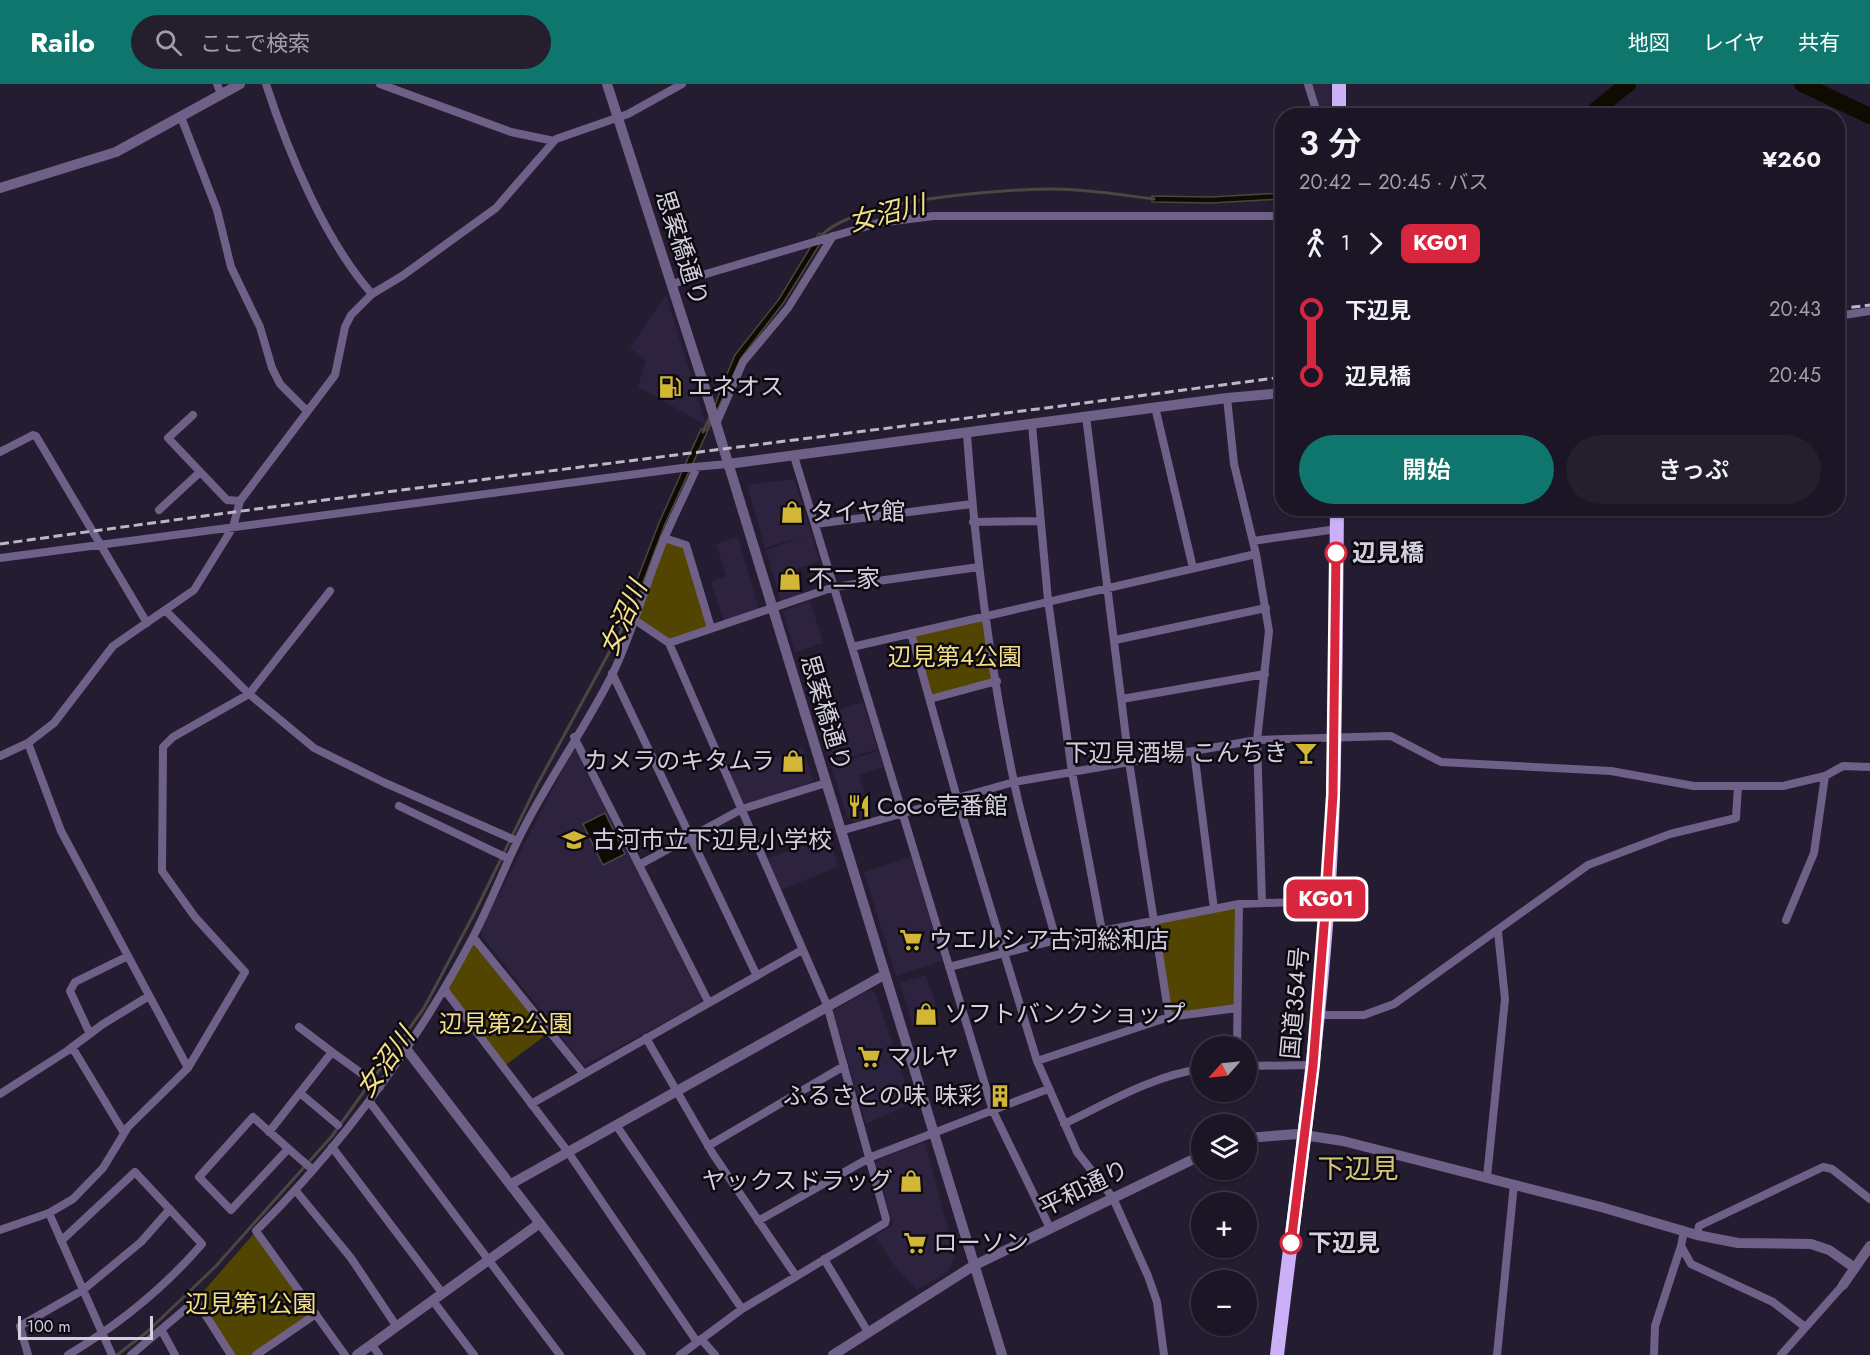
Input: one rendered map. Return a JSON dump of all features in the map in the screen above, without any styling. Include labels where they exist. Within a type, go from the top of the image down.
[{"type":"highway","points":[[1339,84],[1339,108]]},
{"type":"highway","name":"国道354号","points":[[1277,1355],[1318,1015],[1333,795],[1337,516]]},
{"type":"street","points":[[0,188],[116,152],[181,117],[219,89],[240,84]]},
{"type":"street","points":[[266,84],[284,139],[299,169],[349,268],[372,294]]},
{"type":"street","points":[[380,84],[512,132],[554,141]]},
{"type":"street","name":"思案橋通り","points":[[607,84],[710,404],[932,1134],[1002,1355]]},
{"type":"street","points":[[0,756],[28,743],[54,723],[113,646],[194,590],[233,527],[240,501],[335,375],[345,327],[351,315],[372,294],[402,276],[496,208],[554,141],[618,118],[669,94],[682,84]]},
{"type":"street","points":[[1308,84],[1316,108]]},
{"type":"street","points":[[181,117],[217,210],[231,267],[260,327],[272,368],[280,384],[307,411]]},
{"type":"street","points":[[672,284],[878,223],[933,216],[1275,216]]},
{"type":"street","points":[[715,421],[743,362],[788,308],[829,237]]},
{"type":"street","points":[[1845,315],[1870,311]]},
{"type":"street","points":[[0,558],[690,467],[966,434],[1155,407],[1275,394]]},
{"type":"street","points":[[1227,398],[1234,464],[1256,554],[1269,631],[1257,740],[1262,902]]},
{"type":"street","points":[[1155,407],[1193,568]]},
{"type":"street","points":[[193,415],[168,438],[227,500],[240,501]]},
{"type":"street","points":[[1086,416],[1109,586],[1129,762],[1169,1017]]},
{"type":"street","points":[[1032,425],[1048,600],[1072,772],[1102,931]]},
{"type":"street","points":[[966,434],[973,522],[985,615],[1014,782],[1056,940]]},
{"type":"street","points":[[0,452],[33,435],[36,436],[147,623]]},
{"type":"street","points":[[794,456],[993,1111],[1050,1228]]},
{"type":"street","points":[[345,1355],[256,1231],[296,1191],[380,1087],[444,989],[473,937],[517,841],[612,673],[635,620],[690,467]]},
{"type":"street","points":[[159,510],[200,472]]},
{"type":"street","points":[[815,525],[972,504]]},
{"type":"street","points":[[973,522],[1040,521]]},
{"type":"street","points":[[1253,541],[1336,529]]},
{"type":"street","points":[[664,538],[686,545],[711,628]]},
{"type":"street","points":[[852,647],[1048,600],[1256,554]]},
{"type":"street","points":[[669,643],[834,587],[979,567]]},
{"type":"street","points":[[0,1230],[49,1212],[73,1199],[103,1168],[124,1133],[161,1091],[188,1068],[245,972],[195,917],[162,871],[163,747],[173,737],[249,694],[330,591]]},
{"type":"street","points":[[1115,640],[1266,608]]},
{"type":"street","points":[[165,610],[249,694],[314,748],[517,841]]},
{"type":"street","points":[[635,620],[669,643],[827,1005],[871,1157],[886,1219],[885,1223],[742,1309],[680,1355]]},
{"type":"street","points":[[911,633],[957,798],[1037,1061],[1077,1152],[1113,1198],[1148,1276],[1157,1302],[1164,1355]]},
{"type":"street","points":[[612,673],[757,976]]},
{"type":"street","points":[[1122,699],[1264,674]]},
{"type":"street","points":[[930,699],[997,681]]},
{"type":"street","points":[[840,831],[1014,782],[1257,740],[1391,736],[1441,762],[1611,771],[1694,786],[1783,786],[1825,776],[1843,766],[1870,767]]},
{"type":"street","points":[[574,737],[709,1003]]},
{"type":"street","points":[[28,743],[61,831],[126,957],[188,1068]]},
{"type":"street","points":[[1194,751],[1214,909]]},
{"type":"street","points":[[1786,920],[1814,853],[1825,776]]},
{"type":"street","points":[[639,865],[742,809],[826,783]]},
{"type":"street","points":[[1318,1015],[1364,1015],[1394,1004],[1498,932],[1588,865],[1670,834],[1736,818],[1738,787]]},
{"type":"street","points":[[399,806],[509,859]]},
{"type":"street","points":[[442,827],[450,812]]},
{"type":"street","points":[[949,967],[1056,940],[1239,904],[1326,901]]},
{"type":"street","points":[[1237,1036],[1239,904]]},
{"type":"street","points":[[1487,1177],[1505,999],[1498,932]]},
{"type":"street","points":[[473,937],[584,1074]]},
{"type":"street","points":[[531,1104],[802,950]]},
{"type":"street","points":[[90,1034],[70,991],[75,982],[126,957]]},
{"type":"street","points":[[511,1184],[884,975]]},
{"type":"street","points":[[444,989],[567,1152],[699,1341],[716,1355]]},
{"type":"street","points":[[0,1094],[149,996]]},
{"type":"street","points":[[1037,1061],[1169,1017],[1237,1008]]},
{"type":"street","points":[[299,1027],[380,1087]]},
{"type":"street","points":[[646,1038],[708,1146],[796,1276]]},
{"type":"street","points":[[72,1047],[124,1133]]},
{"type":"street","points":[[406,1050],[641,1355]]},
{"type":"street","points":[[269,1132],[332,1052]]},
{"type":"street","points":[[1257,1066],[1313,1065]]},
{"type":"street","points":[[708,1146],[844,1066]]},
{"type":"street","points":[[1064,1124],[1122,1095],[1191,1071]]},
{"type":"street","points":[[758,1221],[871,1157],[1048,1089]]},
{"type":"street","points":[[300,1093],[338,1125]]},
{"type":"street","points":[[369,1101],[560,1355]]},
{"type":"street","points":[[288,1149],[231,1210],[200,1177],[253,1117],[313,1170]]},
{"type":"street","points":[[616,1125],[742,1309]]},
{"type":"street","points":[[1257,1138],[1303,1136],[1343,1141],[1514,1184],[1697,1235],[1738,1243],[1811,1244],[1829,1250],[1855,1268]]},
{"type":"street","points":[[332,1147],[443,1294]]},
{"type":"street","name":"平和通り","points":[[833,1355],[973,1266],[1191,1160]]},
{"type":"street","points":[[1697,1235],[1699,1226],[1823,1167],[1832,1169],[1870,1198]]},
{"type":"street","points":[[61,1241],[135,1172],[202,1244],[177,1272],[103,1334],[68,1355]]},
{"type":"street","points":[[1497,1355],[1514,1184]]},
{"type":"street","points":[[296,1191],[351,1258],[397,1327]]},
{"type":"street","points":[[28,1355],[20,1326],[83,1290],[141,1242],[170,1209]]},
{"type":"street","points":[[49,1212],[112,1355]]},
{"type":"street","points":[[357,1355],[540,1223]]},
{"type":"street","points":[[1654,1355],[1655,1326],[1684,1231]]},
{"type":"street","points":[[1681,1246],[1691,1264],[1773,1302],[1804,1327]]},
{"type":"street","points":[[1781,1355],[1843,1285],[1870,1246]]},
{"type":"street","points":[[824,1260],[868,1332]]},
{"type":"street","points":[[131,1355],[162,1331],[195,1300],[231,1355]]},
{"type":"street","points":[[433,1301],[469,1353]]},
{"type":"street","points":[[256,1355],[316,1314]]},
{"type":"street","points":[[162,1331],[175,1355]]},
{"type":"street","points":[[372,1345],[379,1355]]},
{"type":"shaded area","points":[[1310,84],[1331,84],[1331,101],[1328,108],[1318,108]]},
{"type":"shaded area","points":[[666,295],[706,425],[638,387],[646,360],[630,348]]},
{"type":"shaded area","points":[[794,479],[820,561],[794,570],[802,595],[781,602],[766,550],[808,535],[765,548],[747,485]]},
{"type":"shaded area","points":[[738,537],[759,610],[724,622],[711,581],[726,576],[716,544]]},
{"type":"shaded area","points":[[810,601],[823,643],[795,652],[783,611]]},
{"type":"shaded area","points":[[863,702],[878,749],[831,763],[816,717]]},
{"type":"shaded area","points":[[803,747],[814,783],[743,804],[730,773]]},
{"type":"shaded area","name":"古河市立下辺見小学校","points":[[572,751],[577,751],[702,999],[701,1003],[584,1066],[481,935],[481,929]]},
{"type":"shaded area","points":[[879,751],[884,767],[859,775],[871,817],[854,822],[847,817],[831,765]]},
{"type":"shaded area","points":[[830,836],[838,867],[780,890],[768,858]]},
{"type":"shaded area","points":[[911,857],[943,961],[896,976],[864,872]]},
{"type":"shaded area","points":[[926,975],[940,1019],[913,1027],[900,983]]},
{"type":"shaded area","points":[[870,990],[876,994],[912,1103],[866,1124],[833,1011]]},
{"type":"shaded area","points":[[925,1142],[955,1255],[948,1272],[917,1290],[894,1265],[875,1236],[893,1225],[875,1164],[879,1159]]},
{"type":"green space","points":[[664,538],[686,545],[711,628],[669,643],[635,620]]},
{"type":"green space","name":"辺見第4公園","points":[[985,615],[997,681],[930,699],[911,633]]},
{"type":"green space","points":[[1239,904],[1237,1008],[1169,1017],[1154,921]]},
{"type":"green space","name":"辺見第2公園","points":[[473,937],[550,1032],[503,1067],[444,989]]},
{"type":"green space","name":"辺見第1公園","points":[[256,1231],[316,1314],[256,1355],[231,1355],[196,1300]]},
{"type":"water","points":[[1275,193],[1275,199],[1211,203],[1152,202],[1152,196],[1211,197]]},
{"type":"water","points":[[819,233],[824,237],[784,302],[741,358],[665,524],[625,630],[619,627],[659,523],[701,429],[707,431],[735,355],[779,299]]},
{"type":"water","points":[[605,813],[625,854],[603,865],[583,824]]},
{"type":"waterway","name":"女沼川","points":[[1598,108],[1628,84]]},
{"type":"waterway","name":"女沼川","points":[[1802,84],[1870,116]]},
{"type":"waterway","name":"女沼川","points":[[820,237],[837,224],[863,213],[895,205],[966,194],[1066,189],[1154,199]]},
{"type":"waterway","name":"女沼川","points":[[703,432],[710,417]]},
{"type":"waterway","name":"女沼川","points":[[117,1355],[147,1332],[215,1267],[332,1136],[424,1008],[476,910],[537,785],[623,627]]},
{"type":"railway","points":[[1845,308],[1870,305]]},
{"type":"railway","points":[[0,544],[1275,378]]},
{"type":"bus line","name":"KG01","points":[[1291,1243],[1318,1015],[1333,795],[1336,553]]},
{"type":"place","name":"エネオス","points":[[670,387]]},
{"type":"place","name":"タイヤ館","points":[[792,512]]},
{"type":"place","name":"辺見橋","points":[[1336,553]]},
{"type":"place","name":"不二家","points":[[790,579]]},
{"type":"place","name":"下辺見酒場 こんちき","points":[[1306,753]]},
{"type":"place","name":"カメラのキタムラ","points":[[793,761]]},
{"type":"place","name":"CoCo壱番館","points":[[859,806]]},
{"type":"place","name":"古河市立下辺見小学校","points":[[574,840]]},
{"type":"place","name":"ウエルシア古河総和店","points":[[911,940]]},
{"type":"place","name":"ソフトバンクショップ","points":[[926,1014]]},
{"type":"place","name":"マルヤ","points":[[869,1057]]},
{"type":"place","name":"ふるさとの味 味彩","points":[[1000,1096]]},
{"type":"place","name":"ヤックスドラッグ","points":[[911,1181]]},
{"type":"place","name":"ローソン","points":[[915,1243]]},
{"type":"place","name":"下辺見","points":[[1291,1243]]},
{"type":"district","name":"下辺見","points":[[1358,1169]]}]
